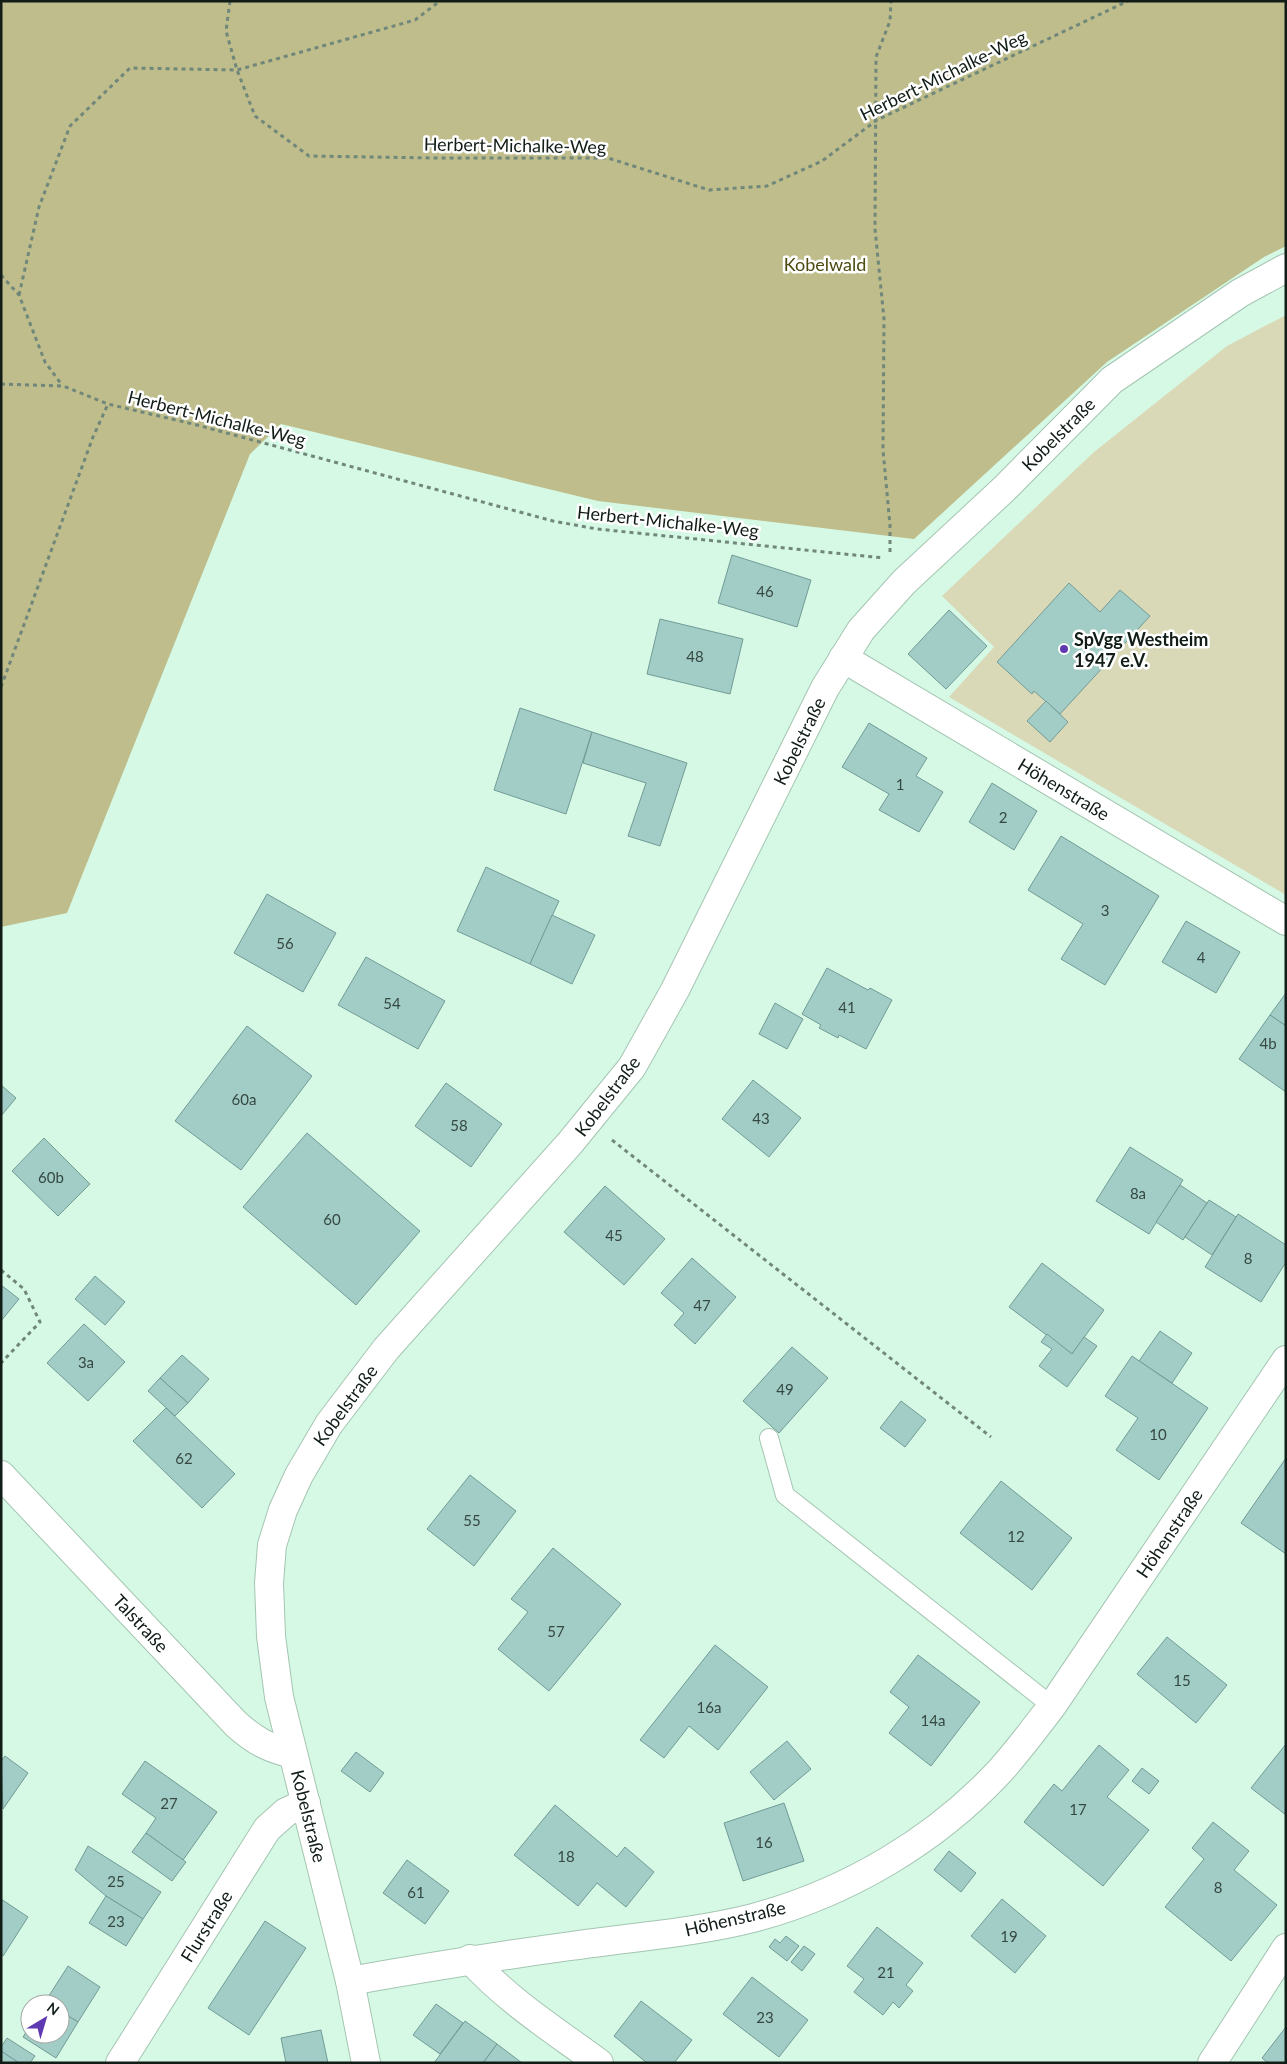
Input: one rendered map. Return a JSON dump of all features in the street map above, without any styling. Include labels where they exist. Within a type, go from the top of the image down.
[{"type":"street","name":"Kobelstraße","points":[[366,2063],[350,1981],[279,1696],[271,1636],[269,1583],[272,1545],[283,1510],[300,1475],[329,1424],[386,1349],[588,1121],[632,1068],[675,990],[825,688],[861,630],[904,582],[1004,489],[1112,380],[1240,293],[1286,268]]},
{"type":"street","name":"Höhenstraße","points":[[843,658],[1286,921]]},
{"type":"street","name":"Höhenstraße","points":[[350,1981],[470,1959],[713,1926],[754,1917],[832,1890],[869,1872],[905,1850],[945,1821],[1000,1771],[1027,1740],[1052,1706],[1286,1360]]},
{"type":"street","name":"Talstraße","points":[[1,1475],[236,1724],[254,1739],[272,1748],[293,1754]]},
{"type":"street","name":"Flurstraße","points":[[120,2063],[267,1829],[286,1812],[306,1803]]},
{"type":"street","points":[[1212,2063],[1286,1948]]},
{"type":"street","points":[[470,1959],[490,1981],[517,2004],[599,2063]]},
{"type":"lane","points":[[768,1438],[785,1495],[1052,1706]]},
{"type":"path","name":"Herbert-Michalke-Weg","points":[[230,1],[226,31],[237,70],[255,116],[309,156],[608,158],[709,190],[767,186],[822,160],[876,120],[1128,1]]},
{"type":"path","points":[[19,295],[39,207],[70,126],[130,68],[237,70],[415,20],[440,1]]},
{"type":"path","points":[[876,120],[876,57],[890,21],[891,1]]},
{"type":"path","name":"Herbert-Michalke-Weg","points":[[1,384],[62,386],[108,404],[197,424],[553,521],[597,529],[890,558],[890,525],[883,450],[884,319],[875,229],[876,120]]},
{"type":"path","points":[[1,275],[19,295],[45,362],[62,386]]},
{"type":"path","points":[[1,687],[93,437],[108,404]]},
{"type":"path","points":[[588,1121],[991,1437]]},
{"type":"path","points":[[1,1270],[24,1290],[40,1322],[1,1363]]},
{"type":"green space","name":"Kobelwald","points":[[1,1],[1286,1],[1286,246],[1264,257],[1107,362],[914,539],[598,501],[281,424],[250,454],[67,913],[1,927]]},
{"type":"green space","points":[[1286,315],[1286,895],[949,697],[994,647],[942,596],[1094,452],[1227,346]]},
{"type":"building","points":[[732,555],[811,580],[797,627],[718,603]]},
{"type":"building","points":[[1069,583],[1100,612],[1120,590],[1150,616],[1060,714],[1034,691],[1032,694],[997,662]]},
{"type":"building","points":[[949,610],[987,646],[946,689],[908,654]]},
{"type":"building","points":[[660,619],[743,639],[730,694],[647,674]]},
{"type":"building","points":[[1046,701],[1068,722],[1050,742],[1027,721]]},
{"type":"building","points":[[520,708],[592,732],[566,814],[494,790]]},
{"type":"building","points":[[869,723],[927,758],[916,776],[943,792],[919,832],[879,810],[889,794],[842,767]]},
{"type":"building","points":[[592,732],[687,763],[660,846],[628,836],[646,783],[583,763]]},
{"type":"building","points":[[992,783],[1037,811],[1014,850],[969,822]]},
{"type":"building","points":[[1061,836],[1159,896],[1105,985],[1061,959],[1083,924],[1028,890]]},
{"type":"building","points":[[486,867],[559,901],[530,964],[457,931]]},
{"type":"building","points":[[267,894],[336,933],[303,992],[234,953]]},
{"type":"building","points":[[552,915],[595,935],[572,984],[530,964]]},
{"type":"building","points":[[1186,921],[1240,952],[1216,993],[1162,962]]},
{"type":"building","points":[[366,957],[445,1001],[418,1049],[338,1005]]},
{"type":"building","points":[[827,968],[868,990],[870,988],[892,1000],[866,1049],[839,1035],[838,1038],[819,1028],[821,1025],[802,1014]]},
{"type":"building","points":[[1286,993],[1286,1026],[1270,1015]]},
{"type":"building","points":[[775,1003],[803,1019],[787,1049],[759,1034]]},
{"type":"building","points":[[1270,1015],[1286,1026],[1286,1092],[1239,1059]]},
{"type":"building","points":[[247,1026],[312,1076],[241,1170],[175,1121]]},
{"type":"building","points":[[753,1080],[801,1118],[769,1157],[722,1119]]},
{"type":"building","points":[[446,1083],[502,1124],[471,1167],[415,1126]]},
{"type":"building","points":[[1,1085],[16,1098],[1,1116]]},
{"type":"building","points":[[307,1133],[420,1231],[356,1305],[243,1207]]},
{"type":"building","points":[[44,1138],[90,1184],[58,1216],[12,1171]]},
{"type":"building","points":[[1130,1147],[1183,1180],[1149,1234],[1096,1201]]},
{"type":"building","points":[[1180,1185],[1207,1203],[1183,1240],[1156,1222]]},
{"type":"building","points":[[605,1186],[665,1239],[624,1285],[564,1232]]},
{"type":"building","points":[[1209,1200],[1236,1217],[1212,1255],[1185,1237]]},
{"type":"building","points":[[1238,1214],[1286,1245],[1286,1262],[1261,1302],[1205,1267]]},
{"type":"building","points":[[692,1258],[736,1297],[695,1344],[674,1325],[684,1313],[661,1293]]},
{"type":"building","points":[[1042,1263],[1104,1310],[1072,1354],[1009,1307]]},
{"type":"building","points":[[95,1276],[125,1302],[105,1325],[75,1299]]},
{"type":"building","points":[[1,1285],[19,1299],[1,1321]]},
{"type":"building","points":[[84,1324],[125,1362],[88,1401],[47,1363]]},
{"type":"building","points":[[1160,1331],[1192,1353],[1172,1383],[1139,1361]]},
{"type":"building","points":[[1047,1334],[1072,1354],[1084,1337],[1097,1346],[1067,1387],[1039,1366],[1052,1349],[1041,1342]]},
{"type":"building","points":[[792,1347],[828,1378],[779,1433],[743,1401]]},
{"type":"building","points":[[182,1355],[209,1379],[188,1403],[160,1378]]},
{"type":"building","points":[[1132,1356],[1208,1408],[1159,1480],[1116,1450],[1138,1418],[1105,1396]]},
{"type":"building","points":[[160,1378],[188,1403],[175,1416],[148,1391]]},
{"type":"building","points":[[901,1401],[926,1420],[905,1447],[880,1428]]},
{"type":"building","points":[[166,1408],[235,1474],[202,1508],[133,1441]]},
{"type":"building","points":[[1286,1458],[1286,1554],[1241,1523]]},
{"type":"building","points":[[470,1475],[516,1511],[474,1566],[427,1529]]},
{"type":"building","points":[[1001,1481],[1072,1538],[1032,1590],[960,1533]]},
{"type":"building","points":[[553,1548],[621,1604],[549,1691],[498,1649],[528,1612],[511,1599]]},
{"type":"building","points":[[1167,1637],[1227,1685],[1196,1723],[1137,1674]]},
{"type":"building","points":[[715,1645],[768,1687],[718,1750],[689,1726],[664,1758],[640,1740]]},
{"type":"building","points":[[918,1655],[980,1702],[931,1766],[889,1733],[909,1707],[890,1692]]},
{"type":"building","points":[[787,1741],[811,1769],[774,1800],[750,1772]]},
{"type":"building","points":[[1286,1744],[1286,1815],[1251,1788]]},
{"type":"building","points":[[1099,1745],[1129,1770],[1107,1797],[1149,1830],[1103,1886],[1024,1822],[1054,1784],[1062,1791]]},
{"type":"building","points":[[356,1752],[384,1773],[370,1792],[341,1771]]},
{"type":"building","points":[[5,1756],[28,1773],[3,1809],[1,1761]]},
{"type":"building","points":[[145,1761],[217,1812],[183,1860],[146,1833],[156,1818],[122,1794]]},
{"type":"building","points":[[1142,1768],[1159,1781],[1149,1794],[1132,1781]]},
{"type":"building","points":[[784,1803],[804,1861],[743,1881],[724,1823]]},
{"type":"building","points":[[555,1805],[617,1857],[625,1847],[654,1872],[626,1907],[597,1883],[578,1906],[514,1855]]},
{"type":"building","points":[[1213,1822],[1249,1851],[1234,1870],[1277,1905],[1231,1961],[1165,1907],[1204,1859],[1192,1848]]},
{"type":"building","points":[[146,1833],[186,1862],[172,1881],[132,1852]]},
{"type":"building","points":[[88,1846],[161,1892],[143,1919],[106,1896],[75,1870]]},
{"type":"building","points":[[949,1851],[976,1873],[961,1892],[934,1870]]},
{"type":"building","points":[[407,1860],[449,1891],[425,1924],[383,1893]]},
{"type":"building","points":[[106,1896],[143,1919],[126,1946],[89,1923]]},
{"type":"building","points":[[1,1899],[28,1917],[3,1956],[1,1955]]},
{"type":"building","points":[[1002,1899],[1046,1936],[1015,1973],[971,1936]]},
{"type":"building","points":[[265,1921],[306,1948],[249,2035],[208,2008]]},
{"type":"building","points":[[877,1927],[923,1963],[906,1985],[913,1991],[899,2008],[893,2002],[883,2015],[854,1992],[864,1979],[847,1966]]},
{"type":"building","points":[[786,1936],[799,1946],[787,1961],[769,1947],[775,1939],[780,1943]]},
{"type":"building","points":[[804,1946],[815,1954],[802,1971],[791,1962]]},
{"type":"building","points":[[68,1966],[100,1987],[78,2022],[70,2017],[70,1994],[50,1994]]},
{"type":"building","points":[[752,1977],[808,2020],[779,2057],[723,2014]]},
{"type":"building","points":[[641,2001],[692,2040],[674,2063],[647,2063],[614,2036]]},
{"type":"building","points":[[436,2004],[463,2023],[440,2054],[413,2035]]},
{"type":"building","points":[[70,2017],[78,2022],[70,2035]]},
{"type":"building","points":[[465,2021],[497,2044],[483,2063],[434,2063]]},
{"type":"building","points":[[1286,2027],[1286,2063],[1268,2063],[1262,2058]]},
{"type":"building","points":[[321,2030],[328,2063],[286,2063],[281,2038]]},
{"type":"building","points":[[7,2038],[35,2056],[30,2063],[19,2063],[1,2051],[1,2047]]},
{"type":"building","points":[[34,2044],[65,2044],[56,2058]]},
{"type":"building","points":[[497,2044],[522,2063],[483,2063]]},
{"type":"building","points":[[1,2051],[19,2063],[1,2063]]},
{"type":"place","name":"SpVgg Westheim 1947 e.V.","points":[[1064,649]]}]
